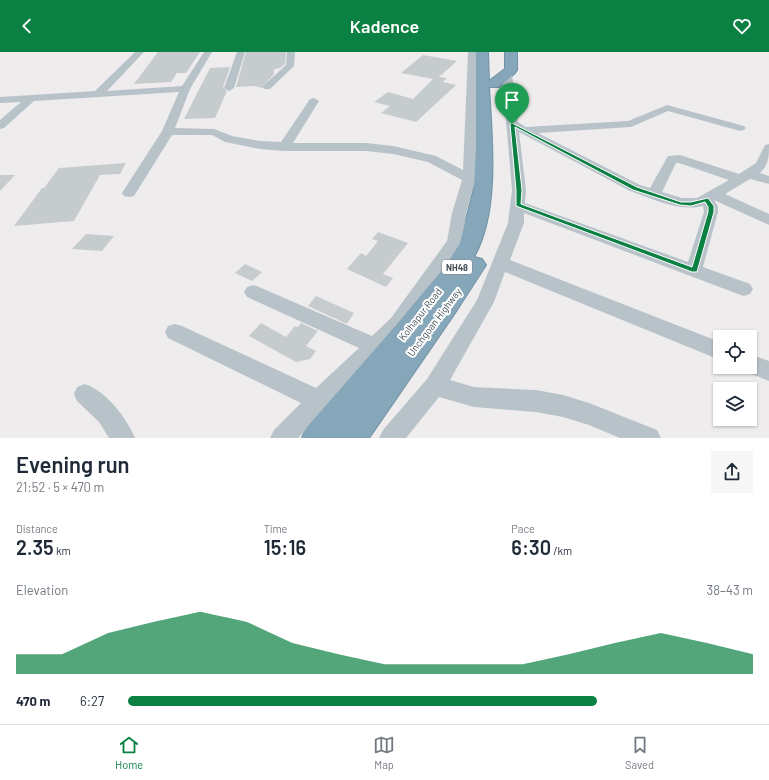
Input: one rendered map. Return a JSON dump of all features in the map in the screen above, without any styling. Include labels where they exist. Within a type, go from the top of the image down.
[{"type":"highway","name":"Kolhapur Road","points":[[318,438],[406,332],[455,270],[471,243],[483,188],[484,148],[482,52]]},
{"type":"highway","name":"Unchgoan Highway","points":[[350,438],[375,400],[456,294],[477,260],[486,239],[496,181],[493,150],[500,79],[492,52]]},
{"type":"highway","points":[[500,79],[511,70],[511,52]]},
{"type":"street","points":[[98,94],[140,52]]},
{"type":"street","points":[[128,193],[168,131],[186,89],[208,52]]},
{"type":"street","points":[[229,88],[241,52]]},
{"type":"street","points":[[267,87],[290,66],[292,61],[291,52]]},
{"type":"street","points":[[282,438],[398,324],[455,242],[459,213],[469,178],[472,52]]},
{"type":"street","points":[[391,438],[435,386],[485,302],[516,223],[519,190],[518,127],[500,79]]},
{"type":"street","points":[[0,100],[186,89]]},
{"type":"street","points":[[0,126],[31,98]]},
{"type":"street","points":[[284,147],[314,101]]},
{"type":"street","points":[[518,127],[624,125],[631,124],[666,108],[678,110],[740,128]]},
{"type":"street","points":[[518,127],[635,188],[680,203],[691,204],[700,202],[745,176],[765,167],[769,148]]},
{"type":"street","points":[[168,131],[214,132],[230,139],[260,145],[284,147],[366,147],[393,150],[432,158],[469,178]]},
{"type":"street","points":[[653,195],[672,158],[745,176],[769,180]]},
{"type":"street","points":[[710,197],[769,220]]},
{"type":"street","points":[[694,270],[711,212],[710,197]]},
{"type":"street","points":[[518,204],[744,289]]},
{"type":"street","points":[[501,263],[713,349]]},
{"type":"street","points":[[253,292],[374,346]]},
{"type":"street","points":[[175,332],[319,400]]},
{"type":"street","points":[[757,366],[769,371]]},
{"type":"street","points":[[435,386],[474,397],[536,401],[563,406],[589,414],[649,438]]},
{"type":"street","points":[[84,394],[107,414],[123,438]]},
{"type":"building","points":[[158,52],[200,52],[186,73],[177,73],[171,82],[134,84]]},
{"type":"building","points":[[246,52],[286,52],[285,64],[280,68],[274,69],[274,74],[261,88],[255,86],[236,87]]},
{"type":"building","points":[[423,55],[457,61],[439,77],[447,78],[443,82],[456,85],[416,122],[381,113],[390,106],[374,102],[388,92],[413,99],[433,79],[401,73]]},
{"type":"building","points":[[230,67],[223,87],[227,91],[215,118],[184,119],[210,68]]},
{"type":"building","points":[[126,163],[120,174],[100,175],[74,221],[14,226],[59,168]]},
{"type":"building","points":[[0,175],[15,175],[0,191]]},
{"type":"building","points":[[378,232],[408,243],[383,274],[393,278],[386,287],[347,269],[361,253],[366,256],[378,241],[372,239]]},
{"type":"building","points":[[86,234],[114,236],[102,251],[72,249]]},
{"type":"building","points":[[245,264],[262,272],[252,281],[235,273]]},
{"type":"building","points":[[316,296],[354,313],[347,324],[308,306]]},
{"type":"building","points":[[261,323],[286,337],[295,326],[298,327],[301,323],[318,331],[306,346],[316,351],[310,359],[296,362],[249,336]]},
{"type":"route","points":[[512,124],[635,188],[680,203],[691,204],[706,199],[710,203],[711,212],[694,270],[518,204],[519,190],[512,124]]}]
